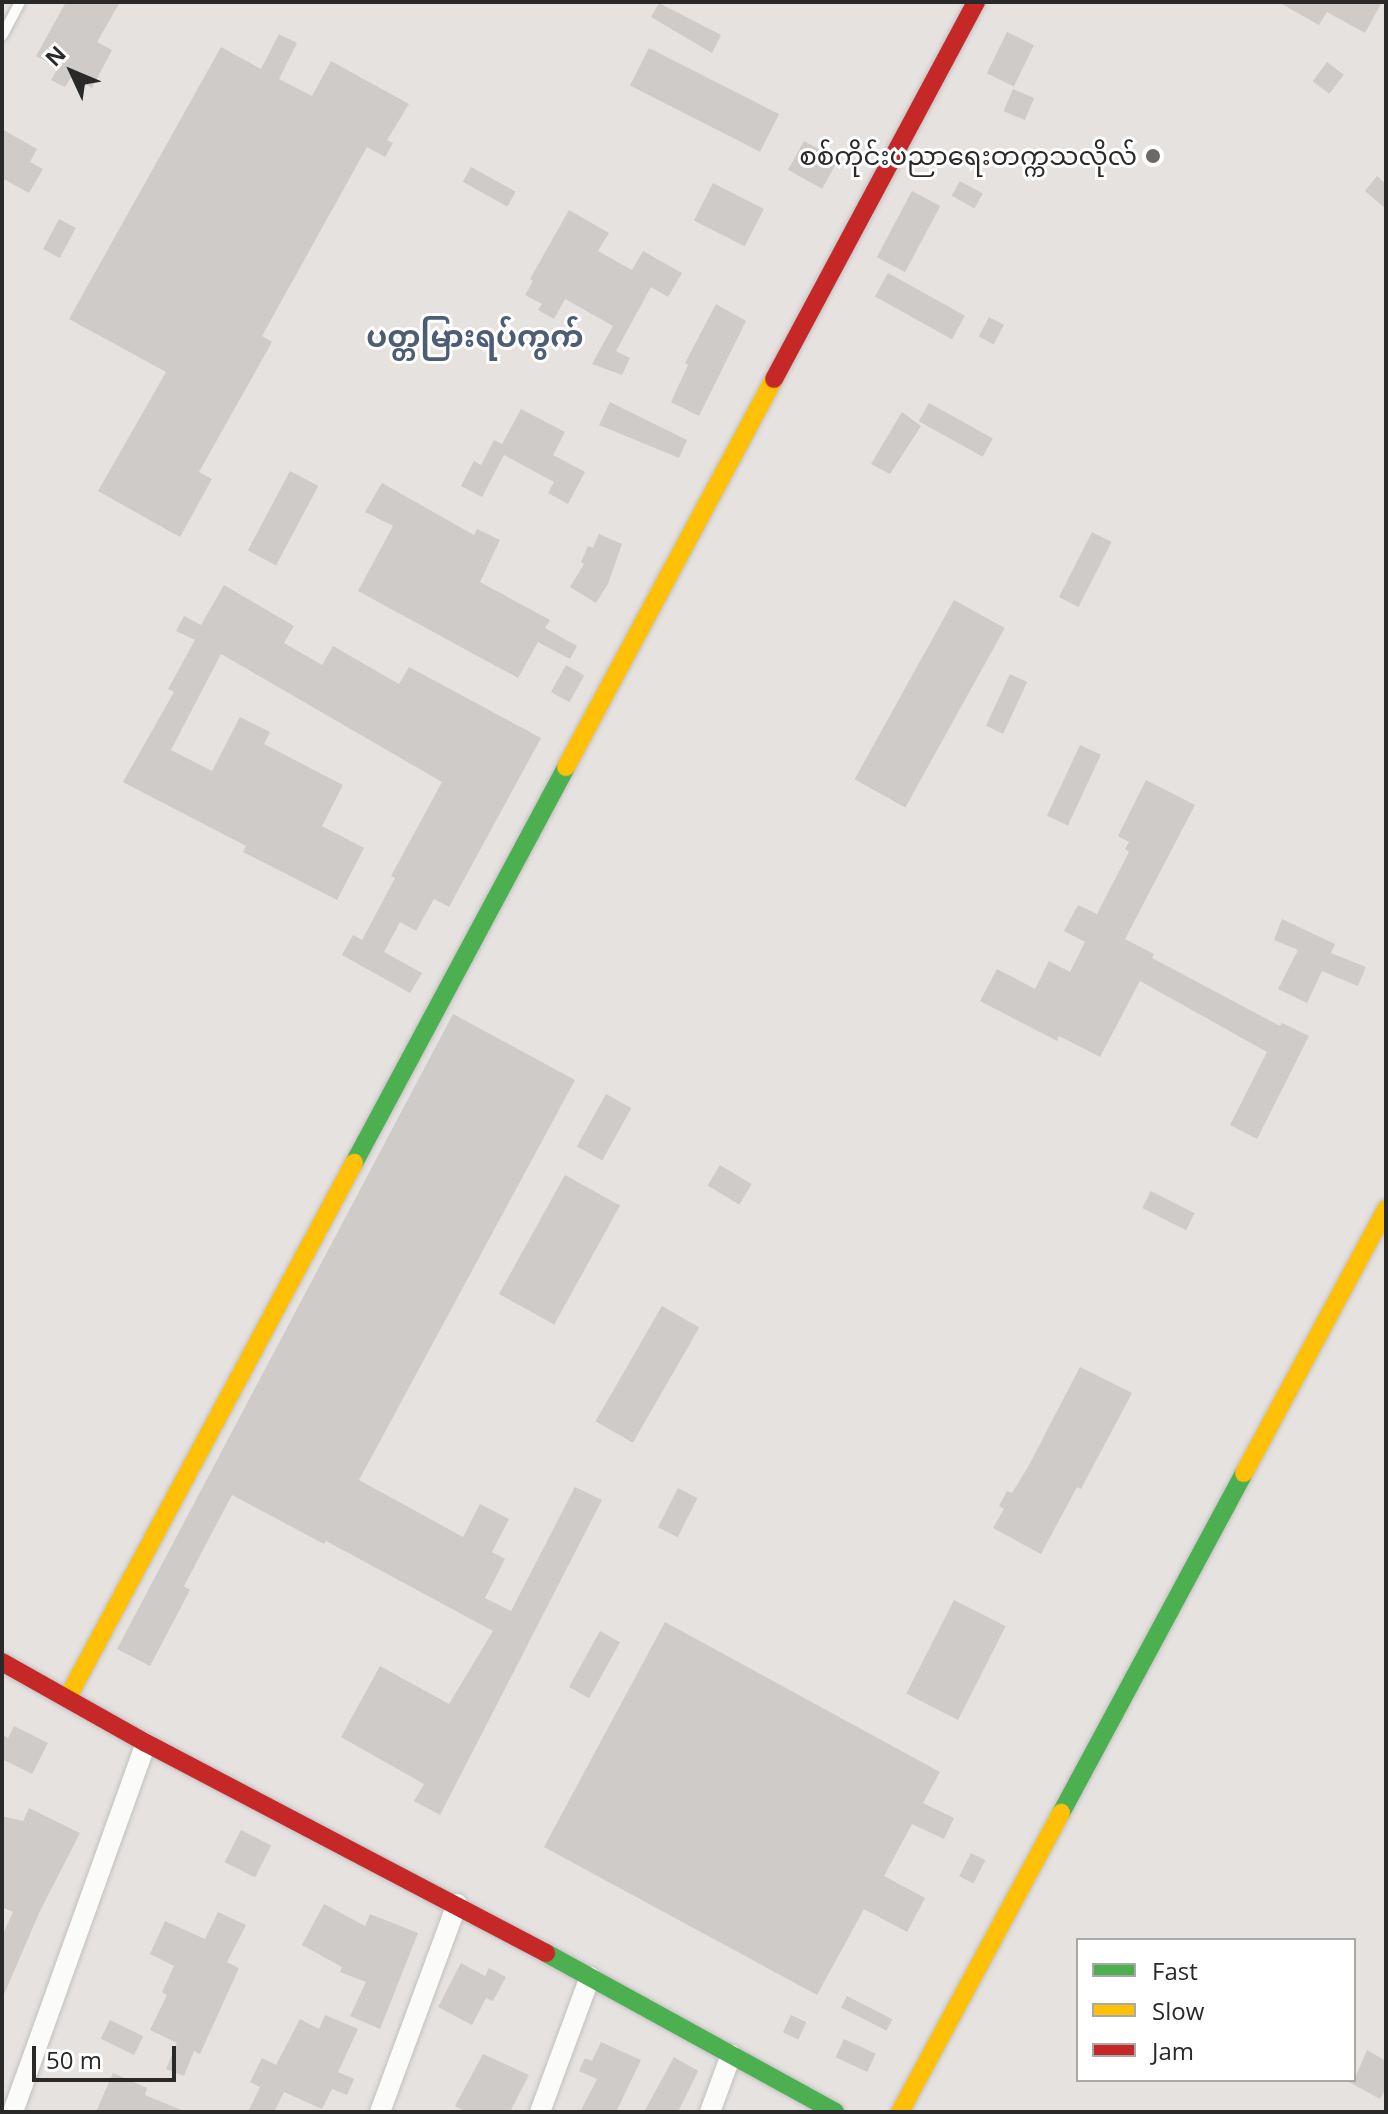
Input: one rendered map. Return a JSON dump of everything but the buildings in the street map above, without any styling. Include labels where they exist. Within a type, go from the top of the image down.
[{"type":"street","points":[[68,1697],[976,2]]},
{"type":"street","points":[[900,2112],[1386,1209]]},
{"type":"street","points":[[2,1662],[146,1743],[457,1904],[835,2112]]},
{"type":"street","points":[[13,2112],[146,1743]]},
{"type":"street","points":[[380,2112],[457,1904]]},
{"type":"street","points":[[540,2112],[590,1977]]},
{"type":"street","points":[[710,2112],[731,2055]]},
{"type":"lane","points":[[2,36],[20,2]]},
{"type":"traffic: fast","points":[[354,1163],[566,767]]},
{"type":"traffic: fast","points":[[1061,1813],[1244,1473]]},
{"type":"traffic: fast","points":[[546,1953],[835,2112]]},
{"type":"traffic: slow","points":[[566,767],[774,379]]},
{"type":"traffic: slow","points":[[68,1697],[354,1163]]},
{"type":"traffic: slow","points":[[1244,1473],[1386,1209]]},
{"type":"traffic: slow","points":[[900,2112],[1061,1813]]},
{"type":"traffic: jam","points":[[774,379],[976,2]]},
{"type":"traffic: jam","points":[[2,1662],[146,1743],[546,1953]]},
{"type":"place","name":"စစ်ကိုင်းပညာရေးတက္ကသလိုလ်","points":[[1153,156]]},
{"type":"district","name":"ပတ္တမြားရပ်ကွက်","points":[[475,336]]}]
